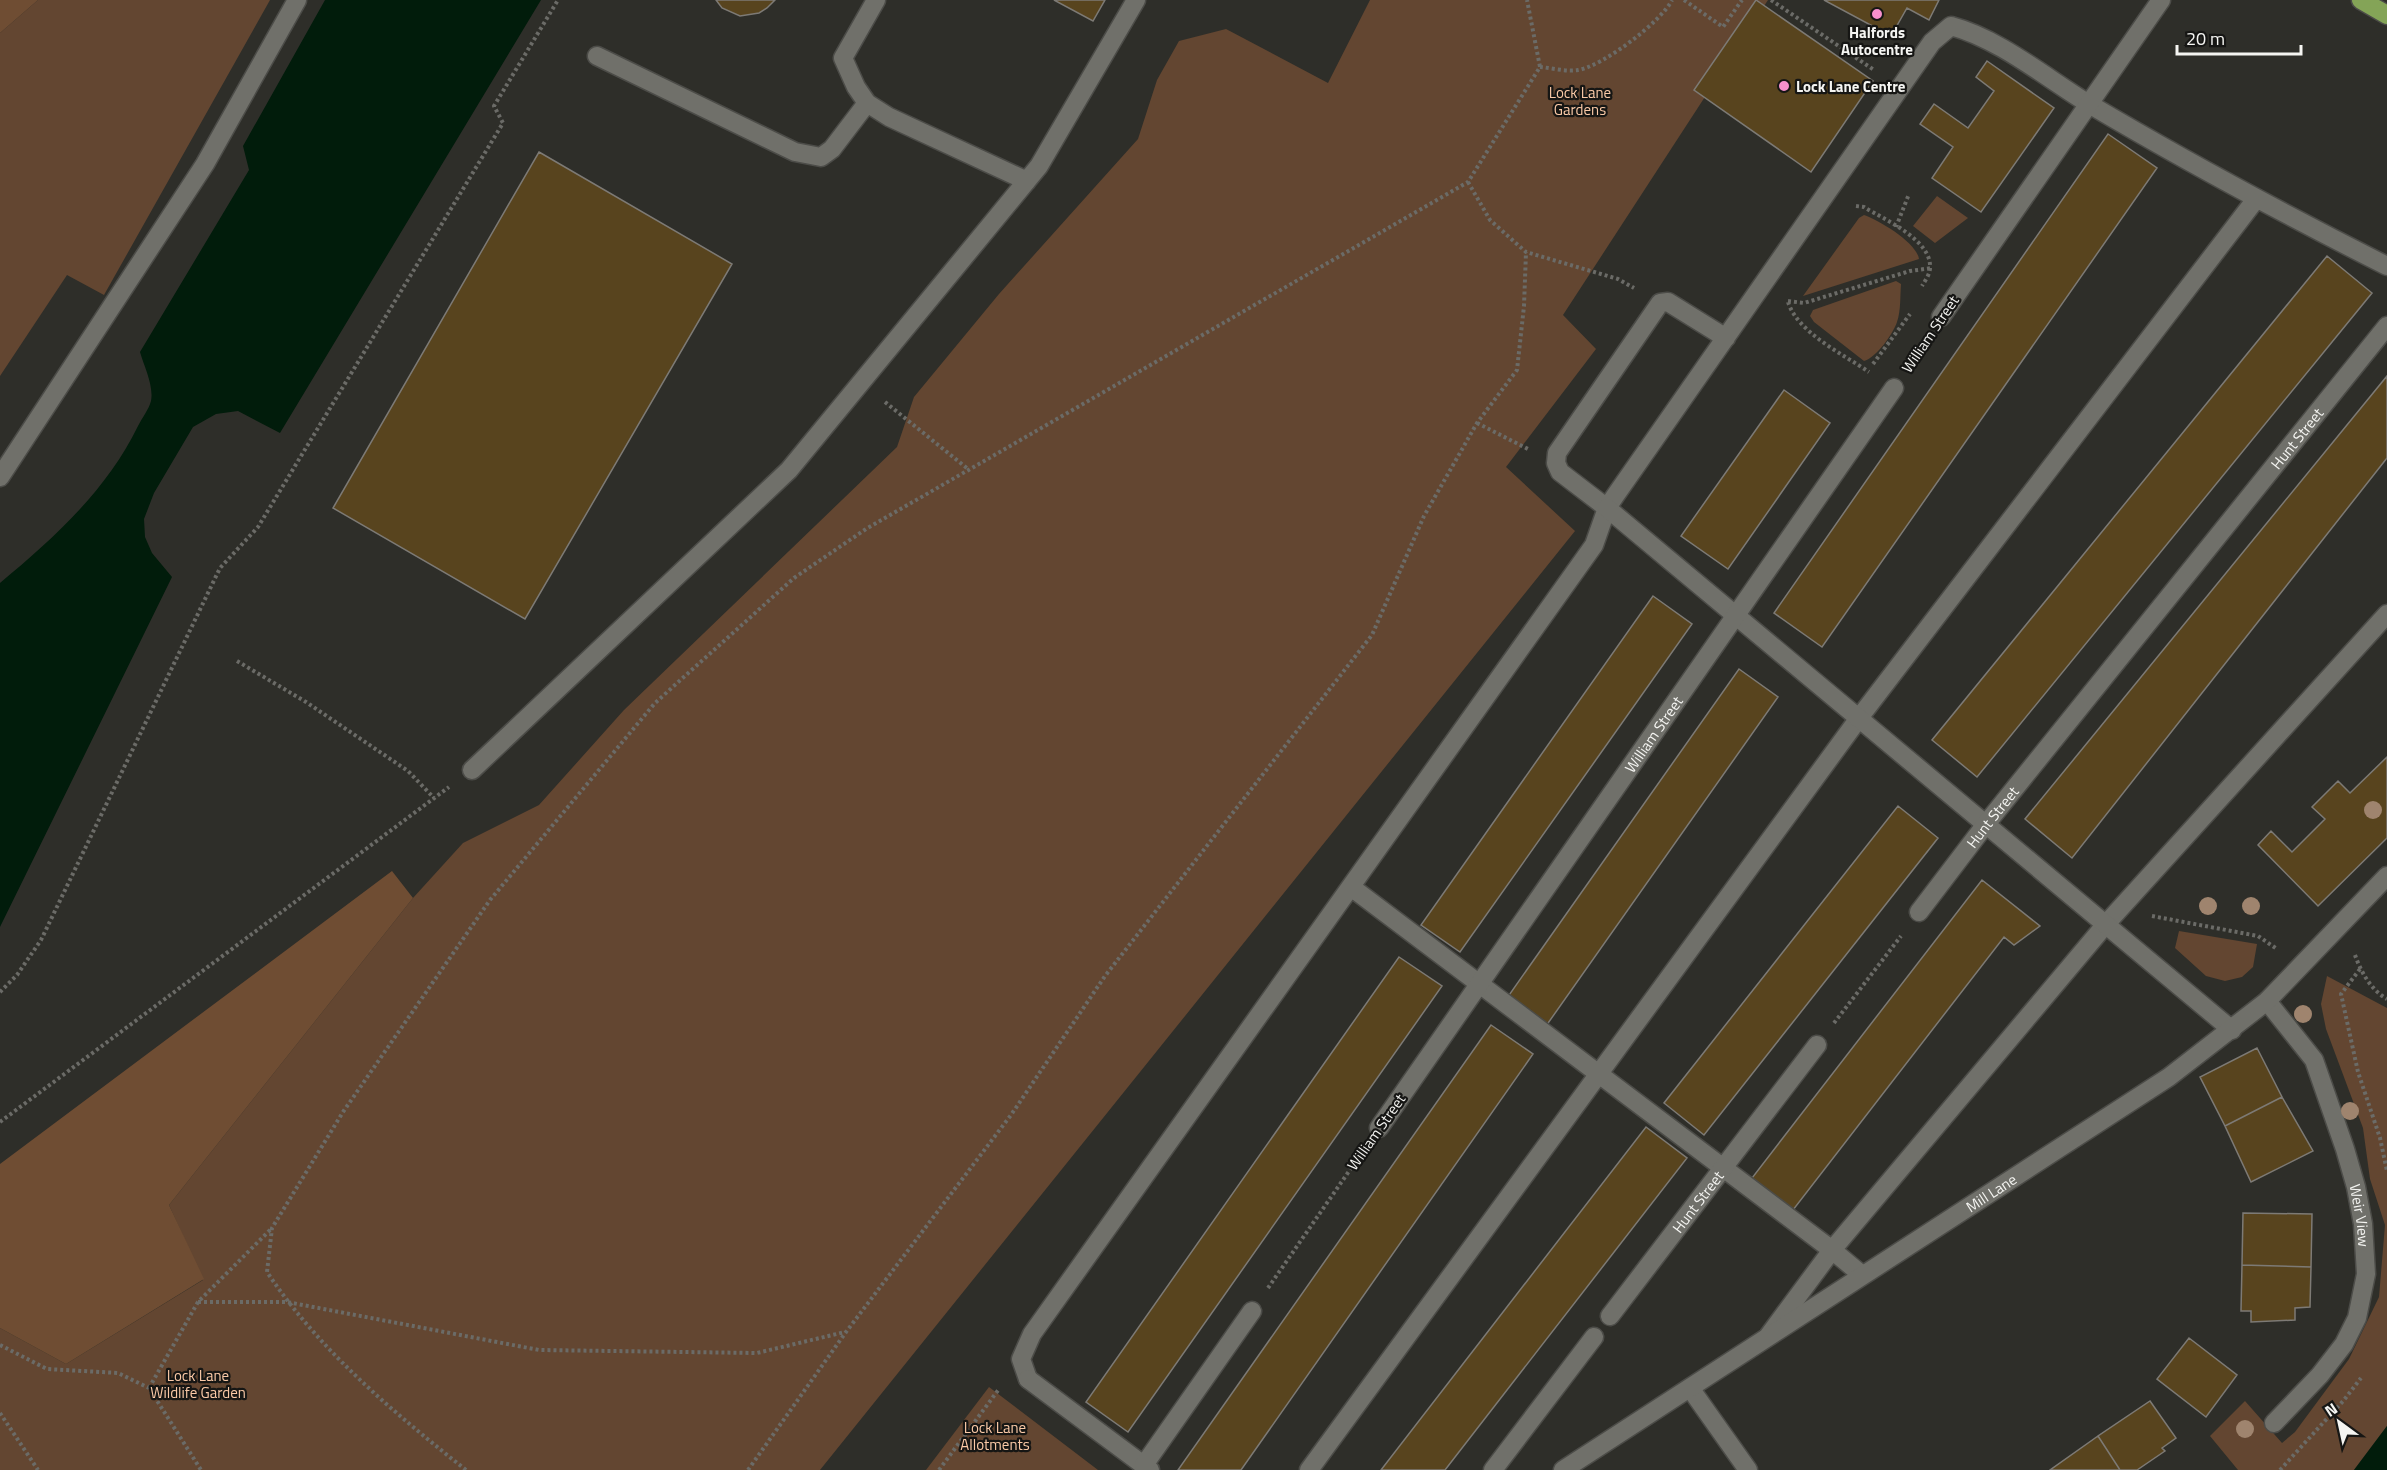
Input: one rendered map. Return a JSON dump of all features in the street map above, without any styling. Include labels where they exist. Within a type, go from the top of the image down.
[{"type":"main road","points":[[2361,0],[2387,15]]},
{"type":"street","points":[[0,477],[205,164],[297,0]]},
{"type":"street","points":[[876,0],[843,58],[856,87],[867,103],[889,117],[1027,181]]},
{"type":"street","points":[[472,770],[789,470],[1039,166],[1136,0]]},
{"type":"street","name":"William Street","points":[[1941,317],[2161,0]]},
{"type":"street","points":[[1252,1311],[1145,1468],[1028,1379],[1021,1359],[1032,1334],[1594,545],[1607,508],[1932,42],[1951,26],[1974,32],[2089,104],[2256,200],[2387,266]]},
{"type":"street","points":[[597,56],[795,152],[821,157],[832,149],[867,103]]},
{"type":"street","points":[[1309,1470],[1859,718],[2256,200]]},
{"type":"street","points":[[1726,338],[1668,302],[1660,303],[1557,453],[1556,463],[1560,472],[1736,614],[2232,1030]]},
{"type":"street","name":"Hunt Street","points":[[1919,912],[1986,824],[2387,326]]},
{"type":"street","name":"William Street","points":[[1379,1128],[1894,388]]},
{"type":"street","points":[[1768,1337],[1832,1250],[2106,924],[2387,614]]},
{"type":"street","name":"Mill Lane","points":[[1563,1470],[2169,1077],[2267,1001],[2387,876]]},
{"type":"street","points":[[1351,887],[1862,1275]]},
{"type":"street","name":"Weir View","points":[[2267,1001],[2314,1060],[2356,1187],[2363,1224],[2366,1274],[2357,1318],[2344,1344],[2320,1375],[2274,1423]]},
{"type":"street","name":"Hunt Street","points":[[1610,1316],[1817,1045]]},
{"type":"street","points":[[1493,1470],[1594,1337]]},
{"type":"street","points":[[1690,1388],[1748,1470]]},
{"type":"path","points":[[0,992],[17,975],[41,940],[220,568],[258,527],[503,123],[494,106],[558,0]]},
{"type":"path","points":[[149,1388],[198,1302],[272,1228],[343,1112],[490,900],[655,703],[794,578],[866,529],[1468,182],[1540,67],[1527,0]]},
{"type":"path","points":[[1540,67],[1579,70],[1614,53],[1647,30],[1672,0]]},
{"type":"path","points":[[1684,0],[1723,27],[1742,0]]},
{"type":"path","points":[[1770,0],[1900,88]]},
{"type":"path","points":[[1468,182],[1490,220],[1526,252],[1618,279],[1660,303]]},
{"type":"path","points":[[1896,227],[1909,194]]},
{"type":"path","points":[[1852,206],[1864,207],[1919,241],[1926,251],[1930,269],[1922,287]]},
{"type":"path","points":[[748,1470],[846,1332],[1011,1115],[1105,976],[1372,635],[1424,516],[1477,423],[1517,370],[1524,306],[1526,252]]},
{"type":"path","points":[[1760,290],[1787,301],[1804,303],[1910,271],[1980,260]]},
{"type":"path","points":[[1787,301],[1793,292]]},
{"type":"path","points":[[1787,301],[1792,314],[1804,328],[1894,388]]},
{"type":"path","points":[[1868,370],[1909,315],[1913,306]]},
{"type":"path","name":"William Street","points":[[1894,388],[1941,317]]},
{"type":"path","points":[[861,382],[968,469]]},
{"type":"path","points":[[1477,423],[1556,463]]},
{"type":"path","points":[[237,661],[306,702],[408,771],[434,798]]},
{"type":"path","points":[[0,1122],[472,770]]},
{"type":"path","points":[[2124,904],[2158,919],[2258,936],[2277,950],[2285,942]]},
{"type":"path","points":[[1817,1045],[1919,912]]},
{"type":"path","points":[[2333,932],[2354,951],[2360,969],[2379,994],[2387,999]]},
{"type":"path","points":[[2360,969],[2341,994],[2358,1072],[2380,1138],[2387,1171]]},
{"type":"path","name":"William Street","points":[[1252,1311],[1379,1128]]},
{"type":"path","points":[[272,1228],[267,1272],[287,1302],[362,1383],[466,1470]]},
{"type":"path","points":[[198,1302],[287,1302],[539,1350],[757,1353],[846,1332]]},
{"type":"path","points":[[0,1345],[47,1369],[118,1373],[149,1388],[201,1470]]},
{"type":"path","points":[[939,1470],[1021,1359]]},
{"type":"path","points":[[0,1413],[38,1470]]},
{"type":"green space","points":[[38,0],[270,0],[104,295],[67,275],[0,376],[0,33]]},
{"type":"green space","points":[[1370,0],[1768,0],[1563,315],[1596,349],[1506,467],[1575,531],[820,1470],[0,1470],[0,1328],[66,1364],[203,1280],[169,1205],[413,898],[463,843],[539,805],[624,710],[897,447],[914,397],[999,294],[1138,139],[1157,80],[1179,41],[1226,29],[1328,83]]},
{"type":"green space","points":[[1937,196],[1968,218],[1935,243],[1913,226]]},
{"type":"green space","points":[[1864,215],[1905,239],[1917,253],[1919,259],[1803,296],[1859,218]]},
{"type":"green space","points":[[1896,281],[1901,284],[1897,322],[1884,345],[1869,359],[1864,361],[1814,322],[1810,316],[1813,310]]},
{"type":"green space","points":[[2179,931],[2257,944],[2253,967],[2242,977],[2225,981],[2206,976],[2175,948]]},
{"type":"green space","points":[[2327,976],[2387,1008],[2387,1426],[2354,1470],[2238,1470],[2210,1436],[2245,1401],[2282,1443],[2295,1432],[2349,1359],[2379,1297],[2385,1225],[2370,1179],[2363,1128],[2326,1029],[2321,1004]]},
{"type":"green space","name":"Lock Lane Allotments","points":[[989,1387],[1098,1470],[926,1470]]},
{"type":"shaded area","points":[[0,0],[38,0],[0,33]]},
{"type":"shaded area","points":[[325,0],[541,0],[280,433],[238,411],[216,414],[193,427],[154,493],[144,519],[145,537],[152,553],[172,577],[0,927],[0,583],[78,512],[95,492],[125,449],[147,410],[152,395],[140,352],[249,170],[243,146]]},
{"type":"shaded area","points":[[392,871],[413,898],[169,1205],[204,1279],[66,1364],[0,1328],[0,1164]]},
{"type":"shaded area","points":[[2387,1426],[2387,1470],[2354,1470]]},
{"type":"building","points":[[716,0],[775,0],[759,13],[740,16],[722,8]]},
{"type":"building","points":[[1054,0],[1105,0],[1093,21]]},
{"type":"building","name":"Lock Lane Centre","points":[[1756,0],[1873,81],[1811,172],[1694,90]]},
{"type":"building","name":"Halfords Autocentre","points":[[1824,0],[1939,0],[1929,20],[1907,8],[1891,36]]},
{"type":"building","points":[[1987,61],[2054,108],[1981,212],[1932,178],[1953,147],[1920,124],[1934,104],[1968,128],[1994,91],[1976,77]]},
{"type":"building","points":[[2108,134],[2157,168],[1822,647],[1774,613]]},
{"type":"building","points":[[539,152],[732,264],[525,619],[333,508]]},
{"type":"building","points":[[2327,256],[2372,293],[1977,777],[1932,740]]},
{"type":"building","points":[[2387,376],[2387,458],[2072,858],[2025,819]]},
{"type":"building","points":[[1784,390],[1830,423],[1728,569],[1681,536]]},
{"type":"building","points":[[1653,596],[1692,624],[1460,952],[1421,925]]},
{"type":"building","points":[[1739,669],[1778,697],[1546,1026],[1507,998]]},
{"type":"building","points":[[2387,757],[2387,838],[2318,906],[2258,845],[2271,831],[2292,852],[2325,819],[2312,807],[2338,781],[2350,793]]},
{"type":"building","points":[[1898,806],[1938,838],[1704,1135],[1664,1103]]},
{"type":"building","points":[[1982,880],[2040,926],[2014,945],[2004,937],[1793,1210],[1752,1178]]},
{"type":"building","points":[[1399,957],[1442,986],[1128,1432],[1086,1402]]},
{"type":"building","points":[[1491,1025],[1533,1054],[1241,1470],[1178,1470]]},
{"type":"building","points":[[2257,1048],[2282,1097],[2225,1126],[2200,1077]]},
{"type":"building","points":[[2282,1097],[2313,1151],[2251,1182],[2225,1126]]},
{"type":"building","points":[[1646,1127],[1687,1158],[1445,1470],[1381,1470]]},
{"type":"building","points":[[2243,1213],[2312,1214],[2311,1267],[2242,1265]]},
{"type":"building","points":[[2242,1265],[2311,1267],[2310,1307],[2295,1308],[2295,1320],[2251,1322],[2251,1311],[2241,1311]]},
{"type":"building","points":[[2189,1338],[2237,1375],[2206,1417],[2157,1379]]},
{"type":"building","points":[[2150,1401],[2176,1438],[2162,1448],[2165,1451],[2137,1470],[2120,1470],[2098,1436]]},
{"type":"building","points":[[2098,1436],[2120,1470],[2050,1470]]},
{"type":"place","name":"Halfords Autocentre","points":[[1877,14]]},
{"type":"place","name":"Lock Lane Centre","points":[[1784,86]]},
{"type":"park label","name":"Lock Lane Gardens","points":[[1580,100]]},
{"type":"park label","name":"Lock Lane Wildlife Garden","points":[[198,1384]]}]
